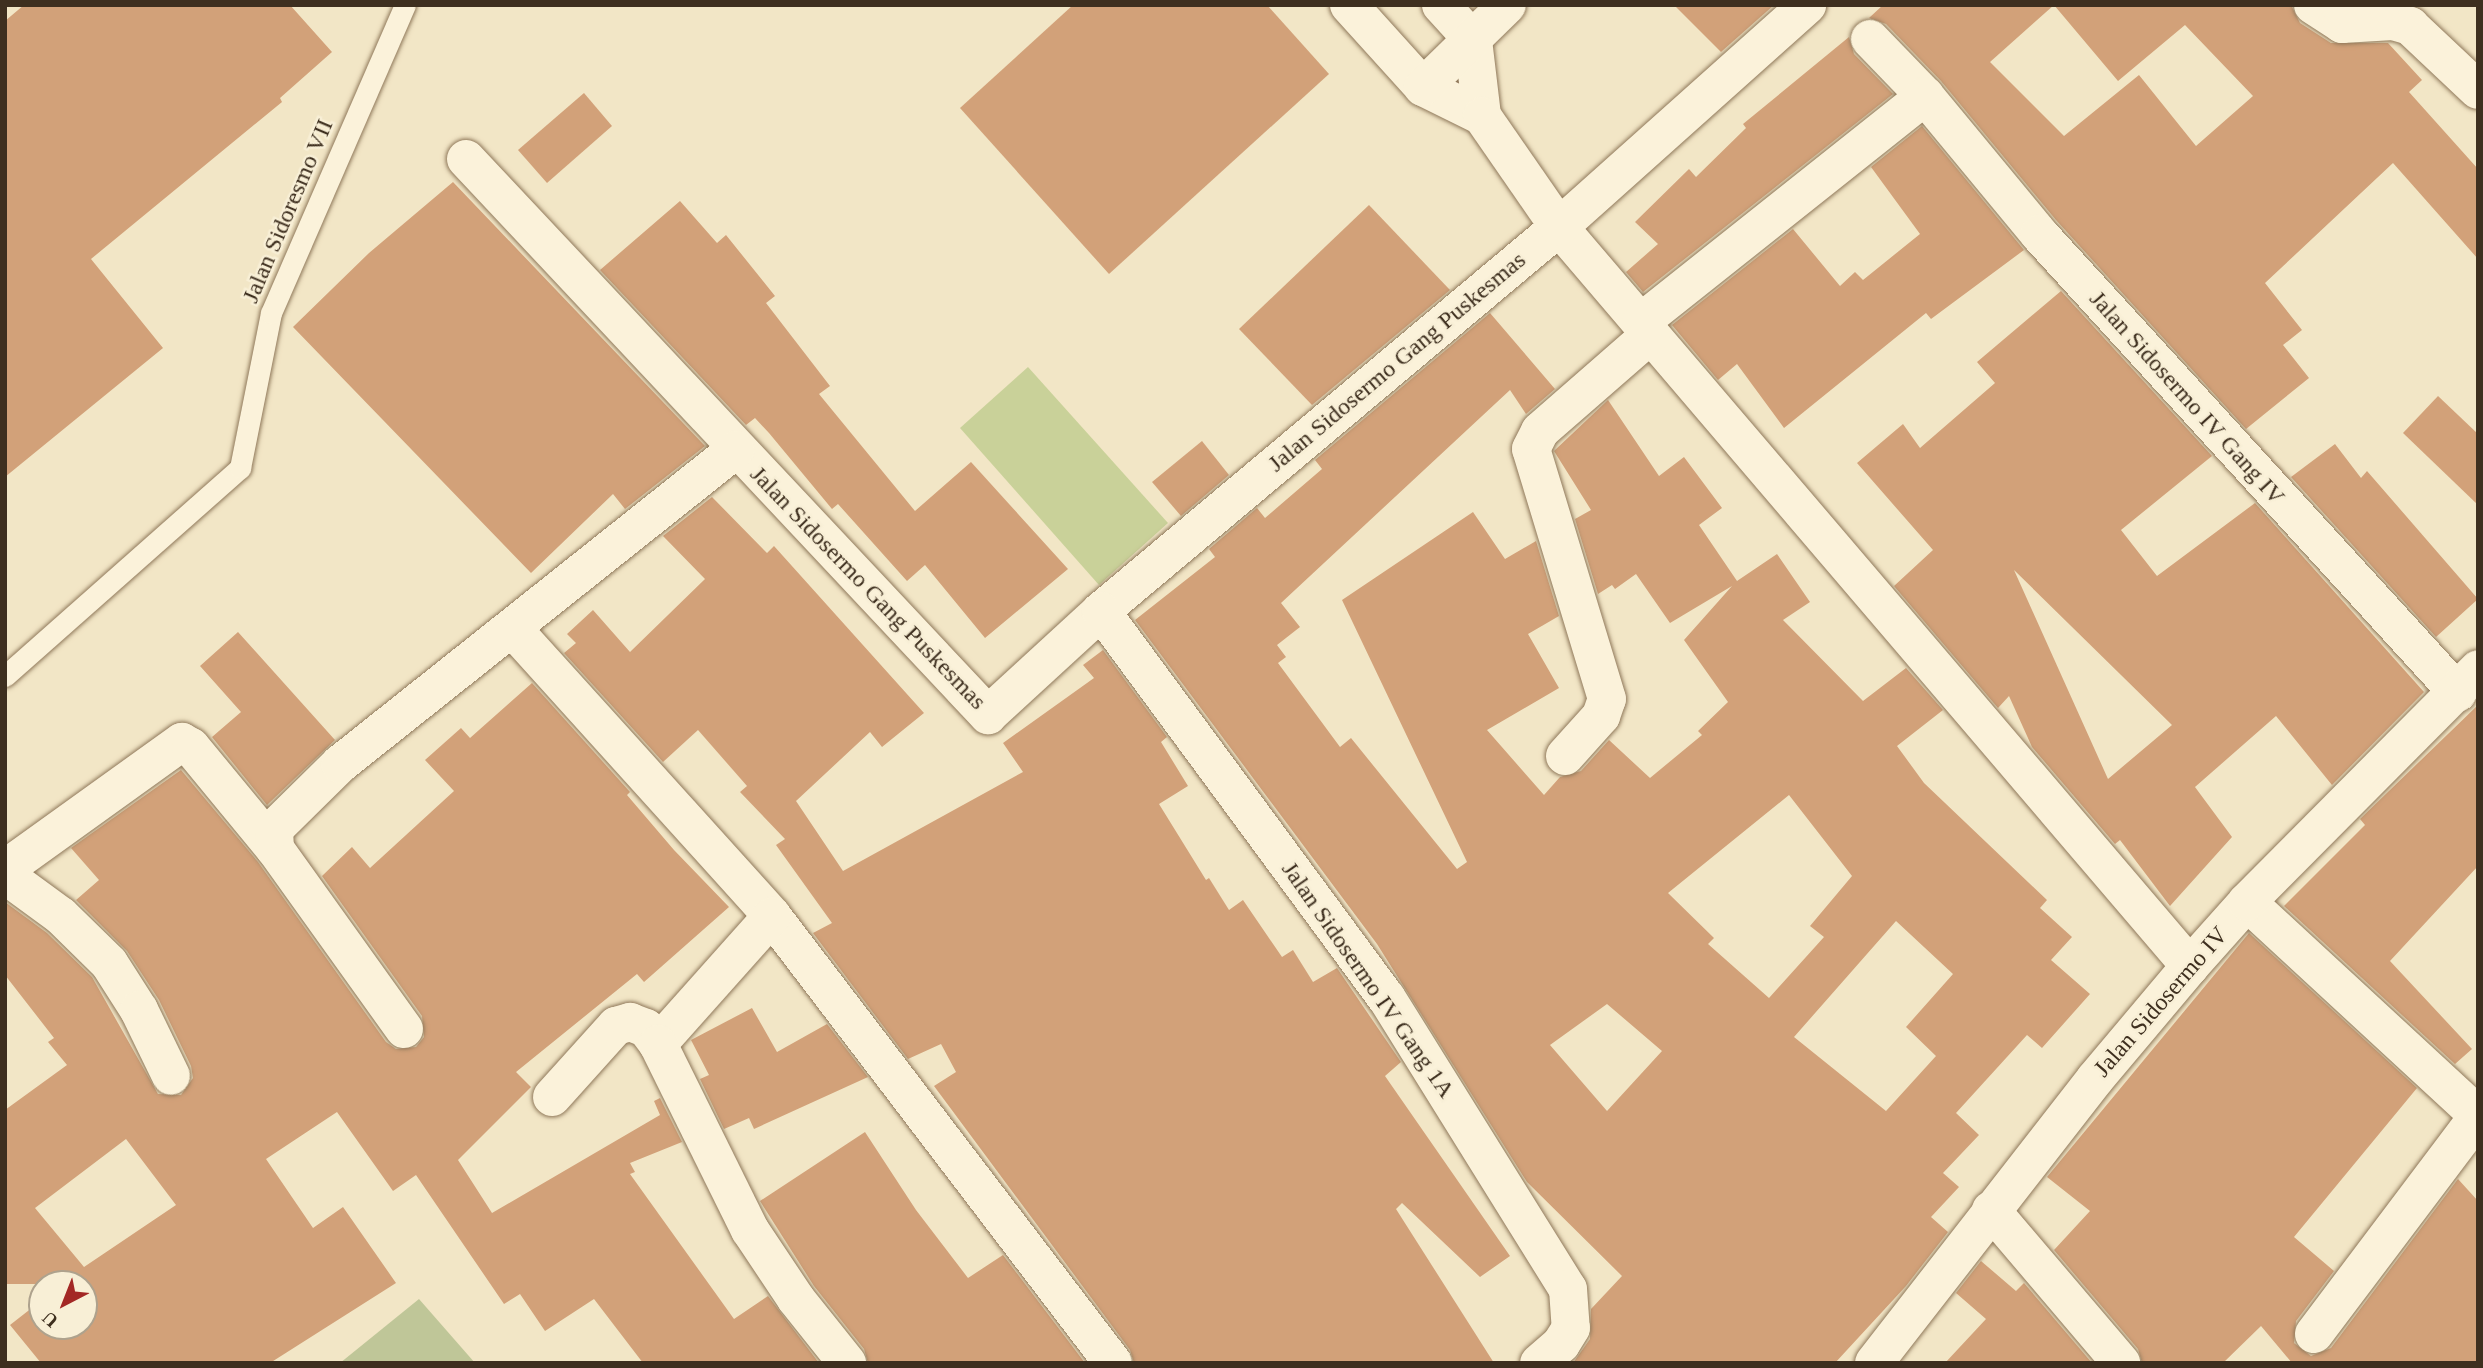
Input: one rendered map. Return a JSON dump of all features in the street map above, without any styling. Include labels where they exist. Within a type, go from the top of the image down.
[{"type":"street","points":[[1349,5],[1423,87],[1482,116]]},
{"type":"street","points":[[1441,5],[1473,40],[1482,116],[1559,226],[2190,966]]},
{"type":"street","points":[[1423,87],[1507,5]]},
{"type":"street","name":"Jalan Sidosermo Gang Puskesmas","points":[[466,159],[735,450],[988,715],[1101,611],[1559,226],[1807,5]]},
{"type":"street","points":[[2313,5],[2342,24],[2393,20],[2410,26],[2478,90]]},
{"type":"street","name":"Jalan Sidosermo IV Gang IV","points":[[1870,39],[1925,96],[2039,234],[2468,681]]},
{"type":"street","points":[[1565,756],[1601,716],[1607,699],[1531,449],[1541,431],[1646,328],[1925,96]]},
{"type":"street","points":[[275,849],[274,828],[281,818],[340,764],[735,450]]},
{"type":"street","name":"Jalan Sidosermo IV Gang 1A","points":[[1101,611],[1386,997],[1568,1289],[1571,1328],[1561,1344],[1539,1363]]},
{"type":"street","points":[[513,629],[772,916],[1113,1363]]},
{"type":"street","name":"Jalan Sidosermo IV","points":[[1874,1363],[1991,1210],[2190,966],[2247,902],[2468,681]]},
{"type":"street","points":[[5,869],[182,742],[191,747],[275,849],[404,1029]]},
{"type":"street","points":[[5,876],[61,916],[109,964],[139,1010],[171,1076]]},
{"type":"street","points":[[2247,902],[2478,1115],[2314,1334]]},
{"type":"street","points":[[658,1044],[772,916]]},
{"type":"street","points":[[552,1097],[616,1026],[637,1022],[658,1044],[750,1230],[796,1299],[847,1363]]},
{"type":"street","points":[[1991,1210],[2120,1362]]},
{"type":"lane","name":"Jalan Sidoresmo VII","points":[[5,676],[240,468],[271,313],[405,5]]},
{"type":"green space","points":[[1028,367],[1168,523],[1099,585],[960,428]]},
{"type":"green space","points":[[419,1299],[475,1363],[340,1363]]},
{"type":"building","points":[[24,5],[290,5],[332,52],[280,98],[282,102],[91,259],[163,348],[5,477],[5,21]]},
{"type":"building","points":[[1073,5],[1267,5],[1329,74],[1109,274],[960,108]]},
{"type":"building","points":[[1674,5],[1774,5],[1721,52]]},
{"type":"building","points":[[1883,5],[2054,5],[2291,5],[2300,23],[2331,43],[2388,43],[2422,80],[2409,92],[2478,169],[2478,259],[2393,163],[2265,283],[2302,330],[2283,345],[2309,378],[2246,429],[2056,220],[1941,81],[1886,24],[1869,18]],"holes":[[[2054,5],[2118,81],[2185,25],[2253,96],[2196,146],[2139,75],[2064,136],[1990,62]]]},
{"type":"building","points":[[1849,37],[1854,54],[1893,94],[1643,292],[1626,272],[1658,244],[1635,222],[1689,169],[1696,177],[1746,128],[1743,124]]},
{"type":"building","points":[[584,93],[612,126],[547,183],[518,150]]},
{"type":"building","points":[[1922,126],[2024,250],[1931,319],[1926,313],[1784,428],[1737,364],[1718,380],[1672,325],[1793,229],[1840,286],[1855,272],[1863,280],[1920,234],[1871,167]]},
{"type":"building","points":[[453,182],[705,446],[625,509],[613,494],[531,573],[293,327],[369,253]]},
{"type":"building","points":[[680,201],[717,243],[726,235],[775,296],[766,303],[830,386],[819,394],[915,511],[971,462],[1068,569],[985,638],[925,565],[907,581],[838,504],[832,509],[755,418],[746,425],[600,270]]},
{"type":"building","points":[[1369,205],[1450,290],[1312,405],[1239,329]]},
{"type":"building","points":[[2061,291],[2212,456],[2121,530],[2157,576],[2255,503],[2424,692],[2332,785],[2276,716],[2195,787],[2232,837],[2170,906],[2120,840],[2115,844],[2032,747],[2009,696],[1998,708],[1894,586],[1933,550],[1857,463],[1903,424],[1920,448],[1995,383],[1977,362]],"holes":[[[2014,570],[2172,725],[2108,779]]]},
{"type":"building","points":[[1490,313],[1555,389],[1526,414],[1510,390],[1281,603],[1300,627],[1277,645],[1286,657],[1278,663],[1340,747],[1351,738],[1457,869],[1467,862],[1342,600],[1473,512],[1505,559],[1536,541],[1559,616],[1528,634],[1559,688],[1487,730],[1544,795],[1560,777],[1581,771],[1609,740],[1650,778],[1702,735],[1698,731],[1728,702],[1684,640],[1732,586],[1670,623],[1636,574],[1615,589],[1612,585],[1598,594],[1575,519],[1591,510],[1554,451],[1608,400],[1659,476],[1684,457],[1722,508],[1699,525],[1737,581],[1777,554],[1810,602],[1783,620],[1863,701],[1906,668],[1943,710],[1897,746],[1924,783],[2047,900],[2040,908],[2072,937],[2051,960],[2090,994],[2042,1048],[2027,1035],[1956,1113],[1979,1135],[1943,1173],[1959,1187],[1931,1217],[1948,1232],[1906,1286],[1835,1363],[1573,1363],[1590,1339],[1591,1309],[1622,1276],[1527,1182],[1377,944],[1135,620],[1215,557],[1209,549],[1257,508],[1265,518],[1322,469],[1315,460]],"holes":[[[1789,795],[1852,876],[1810,926],[1824,937],[1769,998],[1708,944],[1714,938],[1668,893]],[[1896,921],[1953,974],[1906,1027],[1936,1056],[1886,1111],[1794,1037]],[[1607,1004],[1662,1051],[1607,1111],[1550,1045]]]},
{"type":"building","points":[[2438,396],[2478,434],[2478,505],[2403,433]]},
{"type":"building","points":[[1202,441],[1229,475],[1181,516],[1152,482]]},
{"type":"building","points":[[2335,444],[2361,478],[2367,471],[2478,599],[2436,637],[2291,477]]},
{"type":"building","points":[[712,497],[767,553],[774,546],[924,713],[882,747],[870,732],[796,801],[843,871],[1023,772],[1003,743],[1094,678],[1083,665],[1103,650],[1167,737],[1161,742],[1188,786],[1159,804],[1206,880],[1209,878],[1229,910],[1243,900],[1282,957],[1293,950],[1313,982],[1337,968],[1401,1062],[1385,1076],[1510,1256],[1480,1277],[1402,1203],[1396,1209],[1494,1363],[1134,1363],[1130,1350],[934,1086],[956,1072],[941,1044],[908,1059],[813,933],[832,923],[776,845],[785,839],[740,792],[747,786],[698,730],[663,762],[564,653],[576,643],[567,634],[593,610],[630,652],[705,579],[663,536]]},
{"type":"building","points":[[238,632],[335,740],[267,805],[212,737],[241,712],[200,666]]},
{"type":"building","points":[[532,683],[630,792],[627,795],[674,850],[729,907],[644,982],[637,974],[516,1072],[531,1087],[458,1160],[492,1213],[660,1115],[654,1101],[660,1098],[682,1142],[630,1163],[635,1172],[630,1174],[734,1319],[768,1296],[819,1363],[643,1363],[594,1299],[545,1331],[520,1294],[504,1304],[416,1175],[393,1191],[337,1112],[266,1159],[313,1228],[343,1207],[396,1283],[270,1363],[41,1363],[10,1325],[28,1311],[28,1340],[98,1340],[98,1270],[28,1270],[28,1284],[5,1284],[5,1110],[67,1065],[48,1042],[54,1038],[5,975],[5,902],[47,933],[92,977],[158,1094],[181,1095],[193,1078],[191,1066],[159,1000],[127,951],[76,900],[99,880],[71,848],[181,770],[258,862],[386,1042],[396,1049],[416,1047],[424,1037],[422,1016],[322,876],[352,847],[370,868],[454,791],[425,760],[461,728],[470,738]],"holes":[[[126,1139],[176,1205],[84,1267],[35,1208]]]},
{"type":"building","points":[[2478,705],[2478,866],[2390,961],[2472,1049],[2455,1064],[2284,906],[2365,825],[2360,819]]},
{"type":"building","points":[[2249,933],[2417,1088],[2294,1237],[2334,1271],[2296,1321],[2294,1343],[2311,1356],[2331,1348],[2458,1179],[2478,1201],[2478,1363],[2292,1363],[2261,1326],[2223,1363],[2142,1363],[2138,1349],[2054,1250],[2090,1211],[2047,1177]]},
{"type":"building","points":[[752,1008],[777,1052],[827,1024],[868,1077],[754,1129],[749,1118],[724,1129],[700,1079],[709,1075],[691,1040]]},
{"type":"building","points":[[865,1132],[916,1210],[968,1278],[1003,1255],[1085,1363],[868,1363],[864,1349],[814,1286],[760,1201]]},
{"type":"building","points":[[1981,1261],[2016,1291],[2024,1283],[2092,1363],[1945,1363],[1986,1319],[1956,1293]]}]
